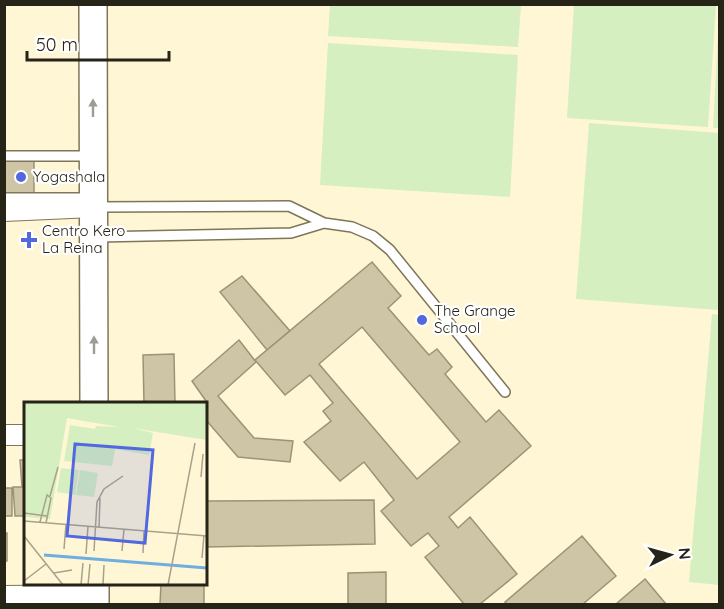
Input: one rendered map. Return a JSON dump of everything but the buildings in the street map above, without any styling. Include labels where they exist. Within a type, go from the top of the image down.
[{"type":"main road","points":[[93,4],[94,402]]},
{"type":"street","points":[[4,211],[93,202]]},
{"type":"street","points":[[4,435],[24,435]]},
{"type":"street","points":[[4,596],[95,594]]},
{"type":"lane","points":[[4,156],[93,156]]},
{"type":"lane","points":[[4,198],[289,206],[324,223],[352,227],[373,236],[390,250],[505,392]]},
{"type":"lane","points":[[93,237],[291,233],[324,223]]},
{"type":"green space","points":[[330,5],[521,5],[518,47],[328,36]]},
{"type":"green space","points":[[574,5],[716,5],[708,127],[567,118]]},
{"type":"green space","points":[[719,17],[719,128],[713,128]]},
{"type":"green space","points":[[328,43],[518,55],[510,197],[320,185]]},
{"type":"green space","points":[[589,123],[719,133],[720,291],[718,310],[576,299]]},
{"type":"green space","points":[[712,314],[720,315],[719,585],[689,582]]},
{"type":"place","name":"Yogashala","points":[[21,177]]},
{"type":"place","name":"Centro Kero La Reina","points":[[29,240]]},
{"type":"place","name":"The Grange School","points":[[422,320]]}]
